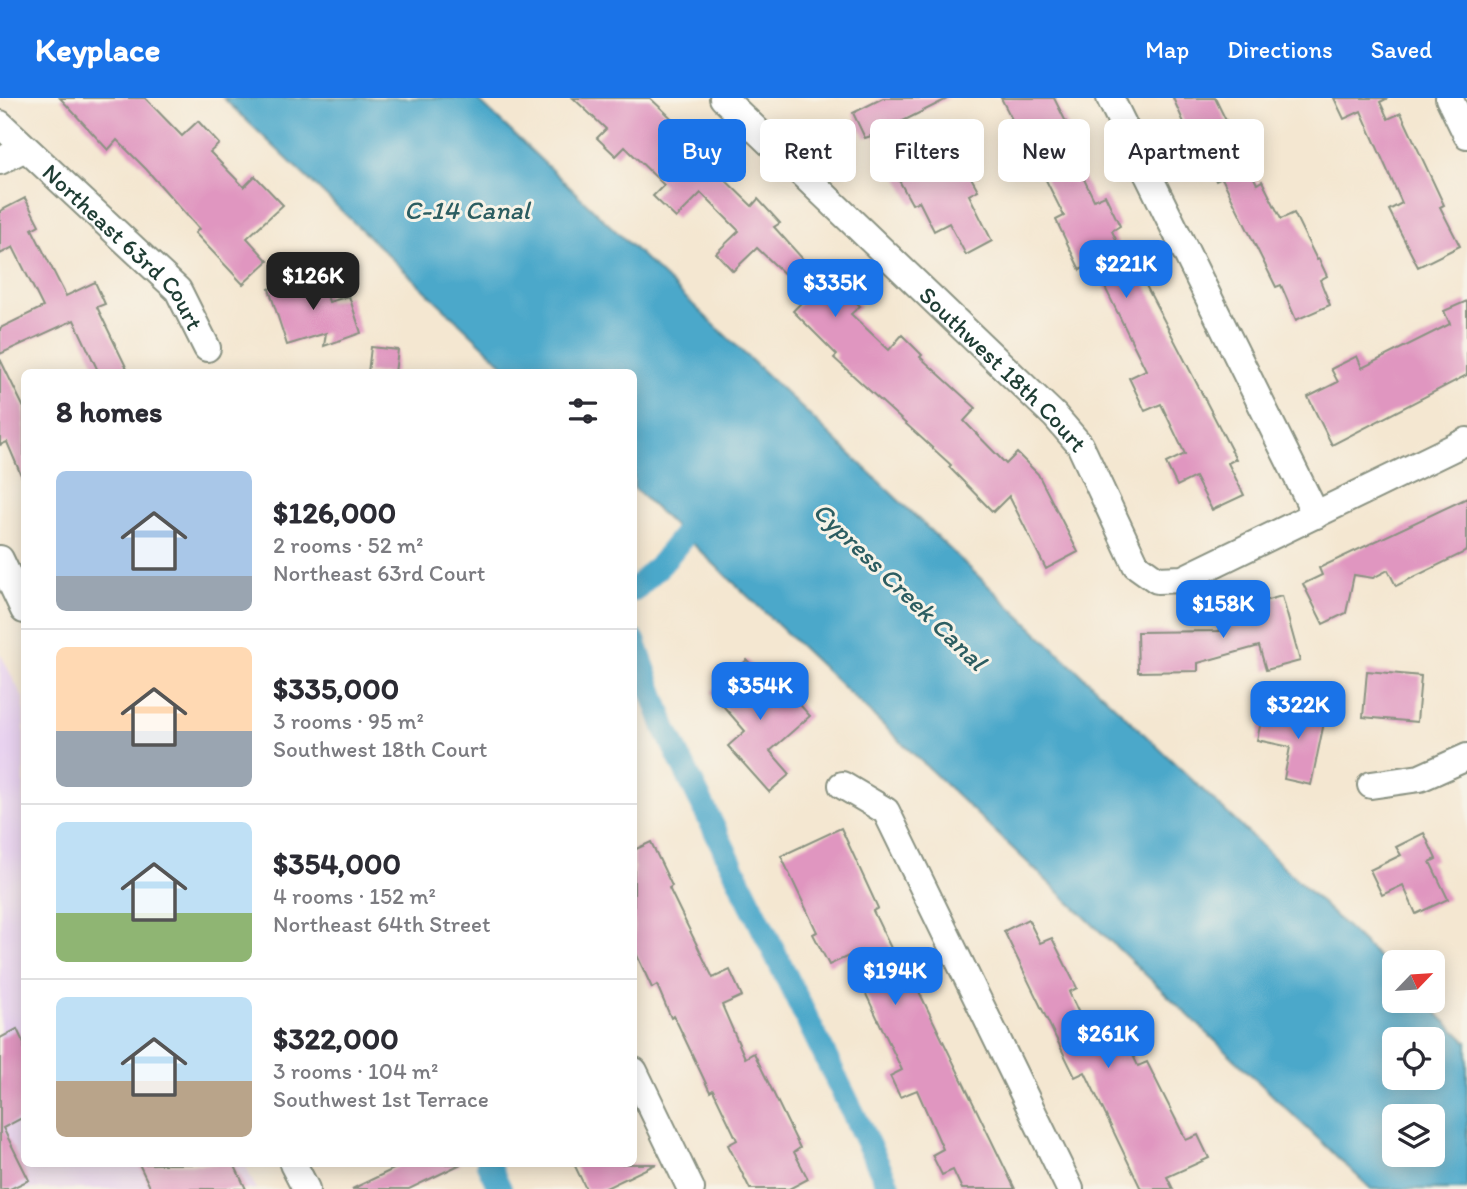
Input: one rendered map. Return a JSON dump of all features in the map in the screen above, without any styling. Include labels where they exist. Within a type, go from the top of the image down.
[{"type":"street","name":"Southwest 18th Court","points":[[723,98],[1055,416],[1080,445],[1136,565],[1157,580],[1183,579],[1316,515]]},
{"type":"street","points":[[1110,98],[1316,515],[1467,441]]},
{"type":"street","points":[[1449,98],[1467,135]]},
{"type":"street","name":"Northeast 63rd Court","points":[[0,124],[178,290],[207,348]]},
{"type":"street","points":[[0,161],[25,148]]},
{"type":"street","points":[[0,559],[21,604]]},
{"type":"street","points":[[1371,785],[1420,778],[1467,757]]},
{"type":"street","points":[[842,785],[886,811],[1070,1189]]},
{"type":"street","points":[[637,1077],[691,1189]]},
{"type":"street","points":[[295,1167],[306,1189]]},
{"type":"shaded area","points":[[0,653],[21,694],[21,1167],[246,1167],[256,1189],[0,1189]]},
{"type":"water","name":"C-14 Canal","points":[[223,98],[476,98],[1382,961],[1382,1013],[1437,1013],[1467,1042],[1467,1189],[1371,1189],[637,491],[637,369],[508,369]]},
{"type":"building","points":[[60,98],[145,98],[182,136],[198,121],[219,144],[210,152],[244,187],[255,176],[283,205],[247,238],[268,261],[243,284],[195,233],[199,229],[146,169],[117,140],[108,150]]},
{"type":"building","points":[[573,98],[650,98],[672,119],[658,119],[658,179],[625,147],[616,156],[597,138],[606,129]]},
{"type":"building","points":[[883,98],[949,98],[907,119],[870,119],[870,136],[865,138],[853,113]]},
{"type":"building","points":[[1001,98],[1054,98],[1064,119],[1012,119]]},
{"type":"building","points":[[1173,98],[1215,98],[1225,119],[1182,119]]},
{"type":"building","points":[[1334,98],[1388,98],[1380,102],[1388,119],[1401,113],[1444,205],[1440,207],[1460,246],[1418,267],[1389,210],[1402,203],[1361,111],[1344,119]]},
{"type":"building","points":[[661,182],[727,182],[752,206],[758,199],[780,223],[774,227],[810,267],[816,261],[860,306],[851,314],[889,350],[902,335],[922,355],[920,357],[976,408],[964,421],[1006,464],[1017,453],[1038,474],[1078,552],[1046,569],[1009,496],[993,512],[949,467],[951,465],[834,358],[837,355],[793,311],[808,296],[757,248],[733,271],[716,253],[739,231],[701,193],[676,218],[653,196],[664,185]]},
{"type":"building","points":[[900,182],[974,182],[978,190],[969,195],[992,241],[966,255],[949,223],[934,231],[919,201],[912,204]]},
{"type":"building","points":[[1047,182],[1085,182],[1094,200],[1105,195],[1120,226],[1112,231],[1133,275],[1139,272],[1236,459],[1228,463],[1244,495],[1212,510],[1195,477],[1177,486],[1166,463],[1185,454],[1161,404],[1145,411],[1129,378],[1146,370],[1093,263],[1080,270],[1056,220],[1064,216]]},
{"type":"building","points":[[1224,182],[1262,182],[1281,219],[1294,213],[1327,276],[1320,280],[1330,305],[1296,320],[1281,285],[1276,287]]},
{"type":"building","points":[[25,198],[39,225],[32,229],[66,296],[95,282],[105,304],[97,307],[127,369],[97,369],[74,320],[0,354],[0,328],[43,307],[13,247],[0,254],[0,211]]},
{"type":"building","points":[[320,272],[329,302],[349,296],[361,333],[324,346],[326,333],[287,345],[269,289]]},
{"type":"building","points":[[1467,301],[1467,375],[1332,445],[1308,397],[1338,382],[1331,369],[1357,356],[1362,368],[1450,324],[1444,311]]},
{"type":"building","points":[[371,347],[398,350],[396,369],[368,369]]},
{"type":"building","points":[[0,359],[21,402],[21,475],[7,442],[0,445]]},
{"type":"building","points":[[1467,498],[1467,551],[1396,586],[1388,570],[1373,578],[1354,575],[1346,613],[1323,624],[1303,584],[1322,575],[1319,568]]},
{"type":"building","points":[[1282,596],[1300,661],[1266,670],[1259,646],[1198,663],[1198,671],[1138,672],[1137,632],[1220,631],[1216,614]]},
{"type":"building","points":[[747,660],[777,695],[785,688],[810,716],[770,751],[790,774],[769,792],[728,746],[745,731],[711,692]]},
{"type":"building","points":[[1367,671],[1421,676],[1417,722],[1363,717]]},
{"type":"building","points":[[1300,702],[1327,708],[1311,785],[1284,779],[1290,747],[1257,740],[1262,717],[1296,725]]},
{"type":"building","points":[[841,828],[878,908],[873,911],[902,971],[908,969],[1015,1189],[962,1189],[953,1170],[942,1175],[932,1155],[943,1149],[917,1090],[900,1097],[890,1076],[902,1070],[864,990],[869,987],[853,954],[829,965],[813,934],[817,932],[781,856]]},
{"type":"building","points":[[1424,833],[1436,859],[1430,862],[1448,899],[1416,914],[1403,885],[1382,895],[1370,870],[1401,855],[1396,847]]},
{"type":"building","points":[[651,842],[672,886],[669,888],[713,978],[730,970],[742,996],[722,1005],[745,1058],[754,1053],[800,1148],[794,1152],[808,1179],[789,1189],[750,1189],[728,1145],[737,1140],[713,1090],[710,1092],[674,1016],[671,1018],[657,985],[652,988],[637,956],[637,849]]},
{"type":"building","points":[[1028,919],[1040,943],[1052,938],[1077,988],[1069,992],[1089,1035],[1117,1022],[1138,1066],[1147,1062],[1186,1140],[1198,1135],[1209,1158],[1167,1177],[1173,1189],[1141,1189],[1085,1072],[1075,1077],[1004,931]]},
{"type":"building","points":[[17,1029],[21,1038],[21,1119],[3,1128],[29,1180],[10,1189],[0,1189],[0,1038]]},
{"type":"building","points":[[637,1164],[656,1164],[604,1189],[586,1189],[575,1167],[637,1167]]},
{"type":"building","points":[[140,1167],[235,1167],[246,1189],[151,1189]]},
{"type":"building","points":[[398,1167],[455,1167],[409,1189],[352,1189]]},
{"type":"waterway","points":[[637,587],[662,563],[705,509]]},
{"type":"waterway","points":[[637,649],[665,728],[890,1189]]},
{"type":"waterway","points":[[489,1167],[500,1189]]},
{"type":"water label","name":"Cypress Creek Canal","points":[[900,586]]}]
